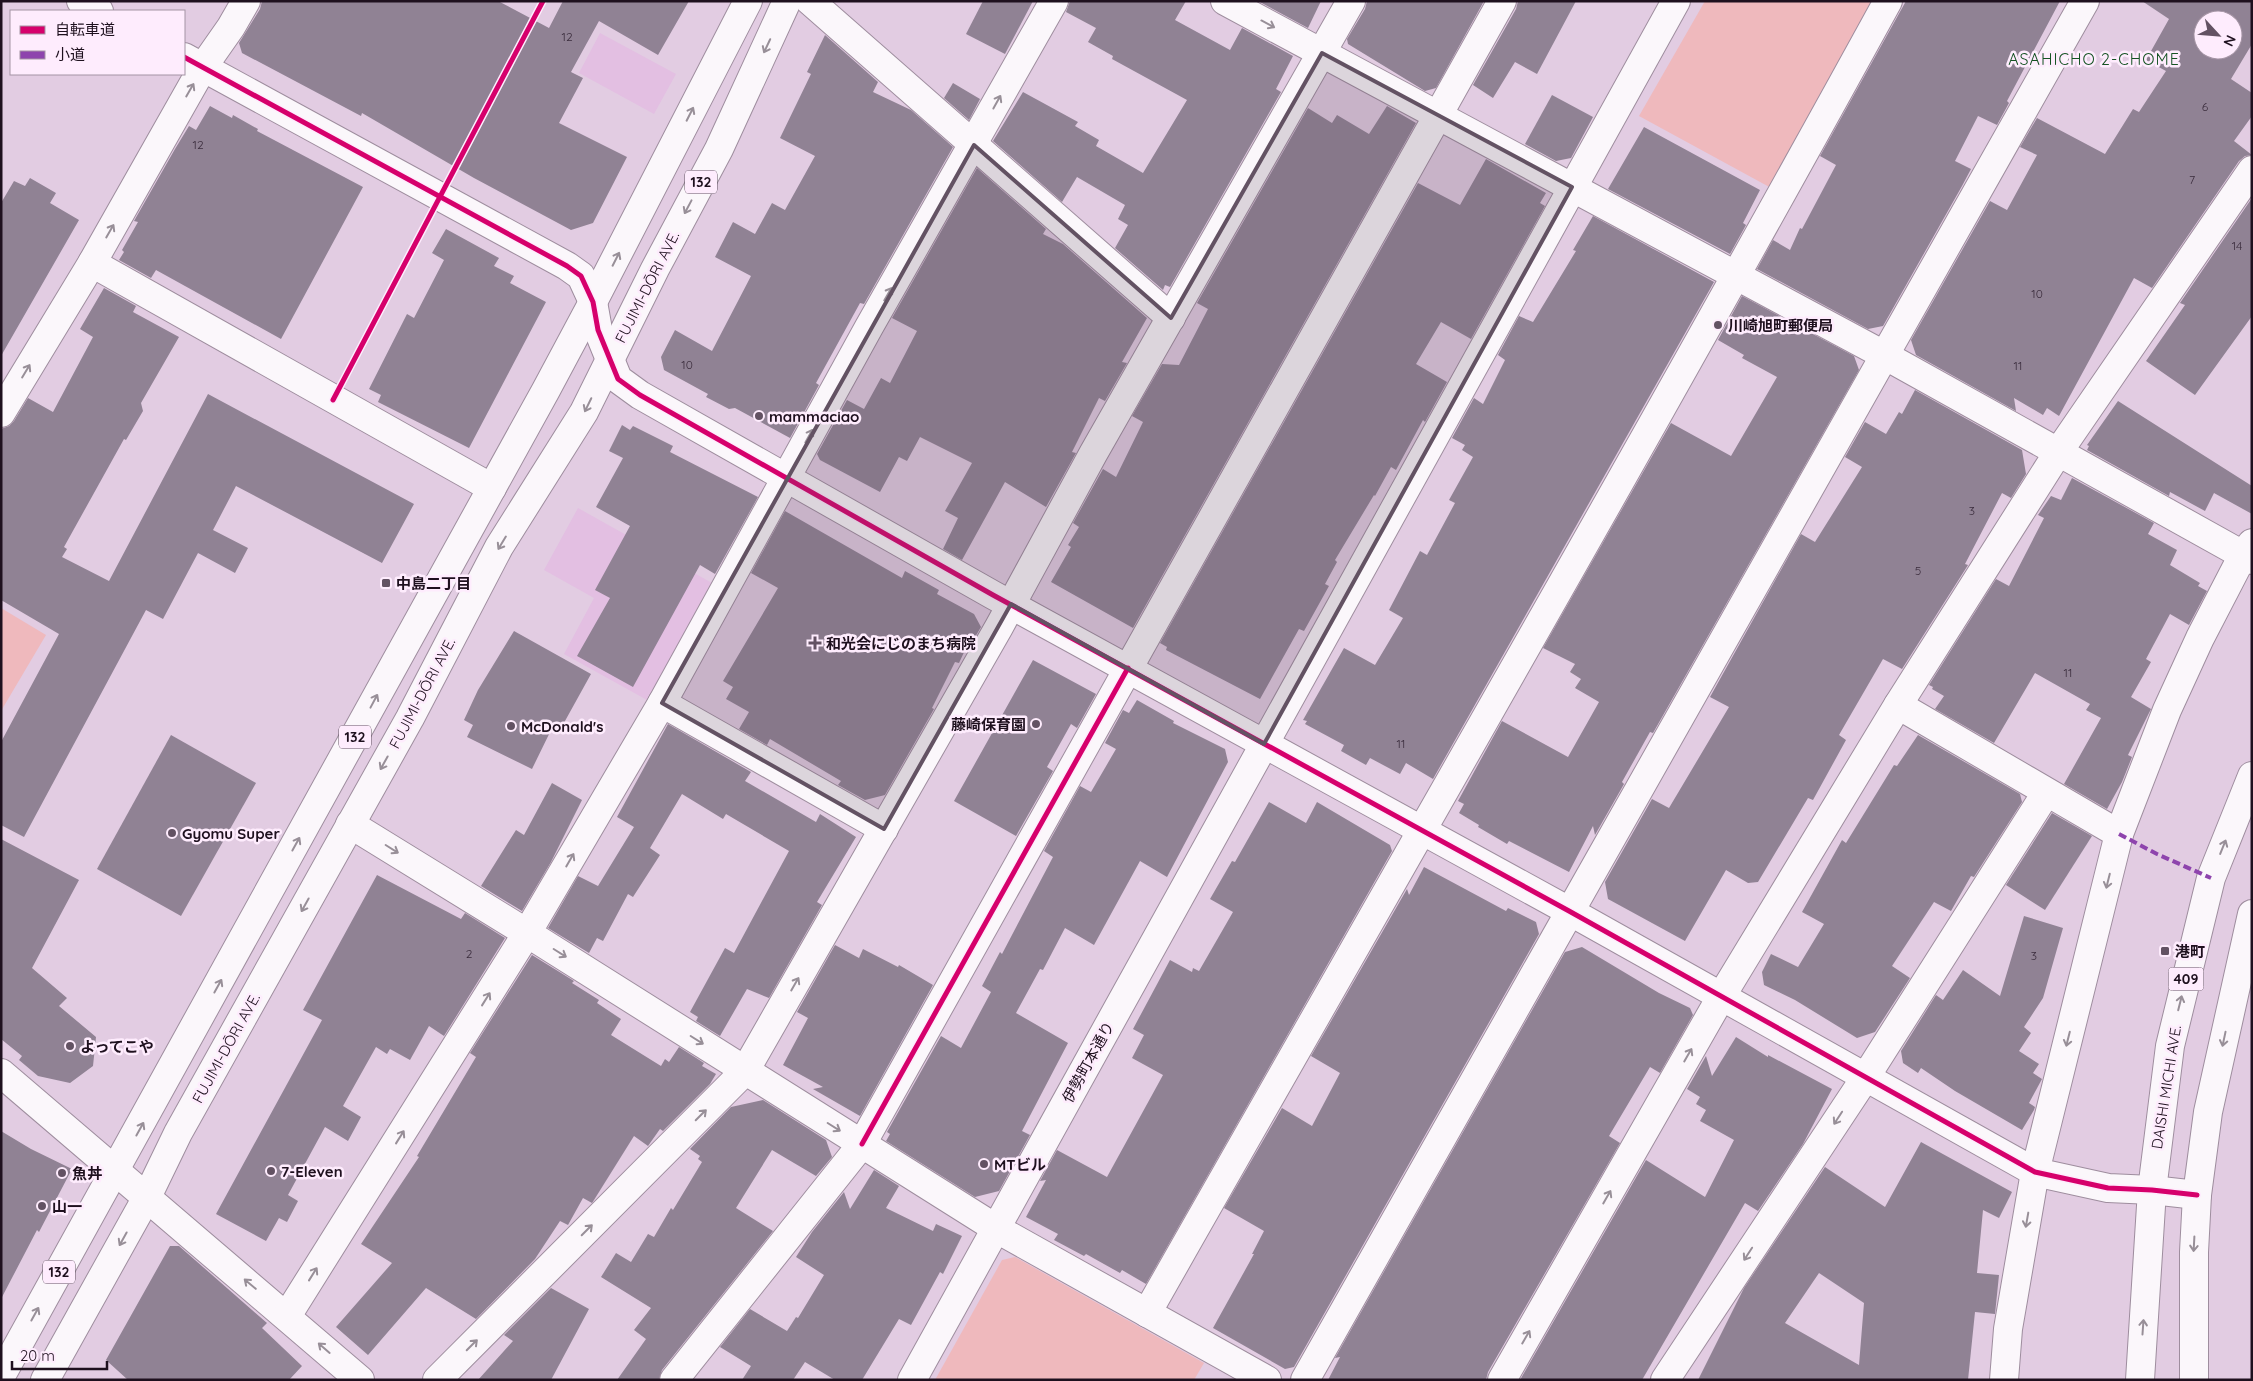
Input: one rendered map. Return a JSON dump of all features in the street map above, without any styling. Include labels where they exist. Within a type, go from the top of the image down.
[{"type":"main road","points":[[81,1],[97,10]]},
{"type":"main road","points":[[1,413],[92,263],[193,62],[231,28],[246,1]]},
{"type":"main road","name":"132","points":[[2,1373],[492,488],[593,302],[748,1]]},
{"type":"main road","name":"FUJIMI-DŌRI AVE.","points":[[45,1380],[147,1197],[178,1133],[410,718],[499,547],[584,412],[655,269],[719,149],[787,1]]},
{"type":"main road","points":[[810,1],[1170,318]]},
{"type":"main road","points":[[287,1316],[527,933],[662,703],[868,327],[974,145],[1054,1]]},
{"type":"main road","points":[[1224,1],[2249,552],[2200,638],[2167,710],[2120,834],[2035,1172],[2008,1330],[2004,1380]]},
{"type":"main road","points":[[438,1380],[745,1071],[1012,604],[1093,454],[1351,1]]},
{"type":"main road","points":[[674,1380],[862,1144],[1502,1]]},
{"type":"main road","name":"伊勢町本通り","points":[[912,1380],[1676,1]]},
{"type":"main road","points":[[1146,1313],[1736,276],[1888,1]]},
{"type":"main road","points":[[1305,1380],[2085,1]]},
{"type":"main road","points":[[193,62],[567,266],[581,276],[593,302],[598,330],[609,361],[618,379],[640,396],[785,478],[1569,911],[2035,1172],[2108,1188],[2197,1195]]},
{"type":"main road","points":[[1502,1380],[1721,997],[1898,705],[2058,451],[2252,170]]},
{"type":"main road","points":[[92,263],[492,488]]},
{"type":"main road","points":[[662,703],[884,829]]},
{"type":"main road","points":[[1898,705],[2046,793],[2120,834]]},
{"type":"main road","name":"DAISHI MICHI AVE.","points":[[2140,1380],[2152,1190],[2172,1037],[2211,878],[2252,776]]},
{"type":"main road","points":[[1665,1380],[1865,1078],[2046,793]]},
{"type":"main road","points":[[350,824],[527,933],[997,1229],[1267,1380]]},
{"type":"main road","points":[[2194,1380],[2194,1252],[2197,1195],[2208,1112],[2252,914]]},
{"type":"main road","points":[[1,1073],[360,1380]]},
{"type":"highlighted area","points":[[1322,53],[1572,187],[1264,744],[1011,604],[884,829],[662,703],[974,145],[1171,318]]},
{"type":"shaded area","points":[[1705,1],[1879,1],[1773,189],[1639,116]]},
{"type":"shaded area","points":[[600,33],[676,74],[654,114],[579,73]]},
{"type":"shaded area","points":[[578,508],[712,583],[647,700],[564,654],[594,598],[544,570]]},
{"type":"shaded area","points":[[1,608],[46,635],[1,711]]},
{"type":"shaded area","points":[[1015,1257],[1204,1363],[1194,1380],[935,1380],[1002,1260]]},
{"type":"building","points":[[262,1],[498,1],[549,28],[563,1],[689,1],[658,55],[599,21],[571,72],[583,78],[559,123],[627,157],[593,223],[571,230],[474,178],[362,113],[361,116],[242,53],[239,43],[260,9]]},
{"type":"building","points":[[983,1],[1033,1],[1005,54],[966,34]]},
{"type":"building","points":[[1070,1],[1186,1],[1175,20],[1230,50],[1242,28],[1293,56],[1276,89],[1281,92],[1170,287],[1165,285],[1163,290],[1115,248],[1128,225],[1118,219],[1125,205],[1077,177],[1062,202],[993,141],[1023,92],[1078,122],[1075,126],[1099,140],[1096,146],[1143,173],[1187,100],[1112,59],[1113,56],[1088,42],[1096,28],[1066,12]]},
{"type":"building","points":[[1258,1],[1321,1],[1308,28]]},
{"type":"building","points":[[1367,1],[1484,1],[1436,88],[1425,91],[1348,44],[1347,39],[1365,9]]},
{"type":"building","points":[[1518,1],[1576,1],[1537,74],[1515,62],[1493,98],[1473,85],[1516,9]]},
{"type":"building","points":[[1906,1],[2060,1],[2007,101],[2009,103],[1997,125],[1978,116],[1955,161],[1971,169],[1883,326],[1868,329],[1757,269],[1773,240],[1790,250],[1800,228],[1802,229],[1836,165],[1820,156]]},
{"type":"building","points":[[2142,1],[2252,1],[2252,44],[2243,59],[2243,10],[2193,10],[2193,60],[2242,60],[2231,79],[2252,93],[2252,116],[2234,141],[2252,155],[2245,156],[2239,161],[2152,288],[2134,278],[2059,416],[2047,408],[2043,415],[2014,398],[2016,411],[1916,355],[1911,340],[1990,201],[2007,210],[2037,155],[2020,147],[2037,118],[2105,154],[2133,109],[2139,112],[2166,71],[2146,60],[2169,19]]},
{"type":"building","points":[[825,35],[878,82],[873,92],[911,110],[953,147],[864,304],[860,303],[816,383],[819,385],[790,438],[735,408],[729,409],[706,397],[708,394],[664,370],[661,357],[675,330],[712,351],[751,276],[715,257],[733,222],[755,234],[772,203],[785,210],[815,156],[780,138],[811,74],[807,72]]},
{"type":"building","points":[[953,83],[980,99],[969,120],[944,98]]},
{"type":"building","points":[[1552,95],[1593,117],[1571,158],[1556,161],[1525,144]]},
{"type":"building","points":[[210,106],[232,118],[233,115],[258,129],[257,131],[363,187],[281,339],[156,270],[151,278],[119,260],[124,252],[122,250],[138,222],[134,221],[175,149],[189,126],[196,130]]},
{"type":"building","points":[[1387,106],[1416,123],[1133,628],[1051,582],[1071,547],[1068,545],[1079,527],[1073,523],[1103,469],[1116,477],[1143,422],[1132,416],[1162,364],[1179,365],[1208,309],[1197,303],[1308,108],[1332,123],[1337,115],[1369,134]]},
{"type":"building","points":[[1644,127],[1760,190],[1743,223],[1746,225],[1730,254],[1608,189]]},
{"type":"building","points":[[1486,159],[1546,193],[1540,203],[1545,206],[1471,339],[1441,322],[1416,364],[1447,382],[1425,422],[1423,420],[1396,470],[1391,467],[1335,560],[1337,562],[1325,584],[1329,586],[1304,631],[1299,629],[1260,699],[1166,650],[1167,647],[1160,643],[1418,183],[1460,205]]},
{"type":"building","points":[[977,168],[1046,229],[1043,234],[1063,244],[1147,318],[1122,362],[1127,363],[1105,401],[1099,398],[1072,452],[1076,453],[1046,507],[1005,482],[962,560],[943,549],[958,518],[945,511],[972,463],[920,437],[907,461],[899,457],[880,492],[820,460],[817,454],[847,400],[864,409],[881,378],[890,383],[917,331],[892,318]]},
{"type":"building","points":[[30,178],[56,193],[50,203],[79,220],[1,356],[1,203],[14,181],[25,186]]},
{"type":"building","points":[[2252,198],[2252,316],[2195,395],[2146,361],[2185,305],[2180,303]]},
{"type":"building","points":[[1593,216],[1714,282],[1433,779],[1406,763],[1400,774],[1370,758],[1366,765],[1341,751],[1344,745],[1305,724],[1307,721],[1303,720],[1344,648],[1375,665],[1403,618],[1389,610],[1420,551],[1427,555],[1455,503],[1449,500],[1473,457],[1462,450],[1465,445],[1452,438],[1474,398],[1483,404],[1505,360],[1498,355],[1519,316],[1533,322],[1576,251],[1573,250]]},
{"type":"building","points":[[446,229],[499,258],[494,266],[514,276],[510,283],[546,302],[469,448],[378,402],[381,395],[369,389],[407,314],[414,318],[444,260],[432,253]]},
{"type":"building","points":[[104,288],[136,306],[133,312],[179,337],[141,403],[143,411],[126,440],[124,439],[64,547],[67,549],[62,557],[109,581],[208,394],[414,504],[382,563],[236,486],[213,530],[248,548],[235,573],[198,553],[163,619],[146,610],[24,837],[1,825],[1,742],[59,634],[1,600],[1,429],[9,426],[14,421],[28,398],[53,412],[93,337],[80,329]]},
{"type":"building","points":[[1742,296],[1854,356],[1859,370],[1653,733],[1650,732],[1622,782],[1624,784],[1595,835],[1593,826],[1569,872],[1509,841],[1507,844],[1478,827],[1479,825],[1459,813],[1464,804],[1458,801],[1502,721],[1568,757],[1599,702],[1575,688],[1581,679],[1570,672],[1575,664],[1543,648],[1671,423],[1731,456],[1777,377],[1742,358],[1744,355],[1718,340]]},
{"type":"building","points":[[1915,390],[2022,450],[2026,474],[2011,498],[2002,493],[1965,564],[1968,565],[1902,669],[1883,659],[1839,735],[1846,740],[1813,800],[1808,798],[1758,882],[1748,883],[1726,870],[1685,941],[1608,899],[1605,882],[1652,799],[1669,808],[1729,707],[1710,697],[1801,534],[1815,542],[1862,467],[1845,457],[1865,422],[1886,434],[1899,412],[1902,414]]},
{"type":"building","points":[[2118,401],[2252,486],[2252,514],[2214,493],[2205,511],[2170,492],[2169,496],[2087,450],[2089,446],[2087,445]]},
{"type":"building","points":[[622,425],[630,430],[633,426],[673,446],[670,452],[758,497],[715,574],[700,565],[633,687],[577,656],[610,598],[595,590],[630,526],[596,507],[623,458],[609,451]]},
{"type":"building","points":[[2072,478],[2154,523],[2148,534],[2177,550],[2170,565],[2200,583],[2198,586],[2207,591],[2189,625],[2170,614],[2146,659],[2151,662],[2131,697],[2151,709],[2128,755],[2132,757],[2122,782],[2107,809],[2064,784],[2101,718],[2086,710],[2090,704],[2035,673],[1994,743],[1935,709],[1944,696],[1929,685],[1996,579],[2009,586],[2044,518],[2038,515],[2051,496],[2061,500]]},
{"type":"building","points":[[785,511],[902,578],[905,571],[939,590],[937,594],[974,614],[981,627],[968,649],[966,648],[959,663],[955,662],[932,708],[934,709],[885,795],[865,800],[838,785],[841,781],[770,739],[767,745],[739,729],[749,712],[726,699],[733,687],[723,681],[778,588],[751,573]]},
{"type":"building","points":[[514,631],[591,674],[560,730],[553,726],[532,769],[467,737],[473,725],[464,720],[478,690]]},
{"type":"building","points":[[1033,660],[1096,694],[1077,728],[1071,724],[1047,767],[1053,771],[1016,836],[954,801]]},
{"type":"building","points":[[1137,700],[1174,721],[1173,723],[1225,749],[1228,762],[1167,877],[1140,861],[1094,945],[1065,928],[1043,970],[1040,969],[1016,1013],[1068,1043],[1022,1131],[1030,1135],[999,1191],[975,1197],[886,1141],[890,1134],[887,1132],[941,1036],[961,1048],[991,992],[982,986],[1000,952],[1002,954],[1053,857],[1044,851],[1080,786],[1091,792],[1116,749],[1105,743],[1123,710],[1129,713]]},
{"type":"building","points":[[668,724],[751,772],[745,781],[816,822],[820,814],[856,837],[817,902],[822,905],[769,998],[747,989],[720,1036],[696,1021],[698,1017],[690,1012],[725,948],[734,953],[789,851],[726,814],[723,819],[682,794],[650,848],[660,855],[633,897],[628,894],[603,941],[597,938],[589,953],[548,928],[578,876],[598,886],[634,827],[617,817]]},
{"type":"building","name":"Gyomu Super","points":[[171,735],[256,783],[181,916],[97,869]]},
{"type":"building","points":[[1918,735],[2020,794],[2022,802],[1974,877],[1971,876],[1951,911],[1934,902],[1892,966],[1910,978],[1875,1032],[1857,1038],[1795,1000],[1764,985],[1762,972],[1771,954],[1798,967],[1824,924],[1802,912],[1842,840],[1846,843],[1894,765],[1897,766]]},
{"type":"building","points":[[552,783],[582,800],[551,862],[522,911],[481,886],[516,830],[524,835]]},
{"type":"building","points":[[1269,802],[1306,823],[1317,802],[1390,845],[1392,851],[1146,1284],[1122,1270],[1120,1273],[1086,1254],[1084,1256],[1054,1240],[1058,1234],[1026,1217],[1046,1180],[1040,1181],[1057,1150],[1107,1177],[1163,1075],[1132,1058],[1144,1035],[1133,1029],[1170,960],[1192,972],[1193,968],[1199,971],[1233,912],[1210,899],[1232,861],[1235,862]]},
{"type":"building","points":[[2052,813],[2092,836],[2045,910],[2006,885]]},
{"type":"building","points":[[1,839],[79,880],[32,968],[67,998],[59,1006],[96,1037],[93,1066],[70,1083],[38,1076],[19,1060],[22,1056],[1,1039]]},
{"type":"building","points":[[1424,867],[1506,911],[1508,908],[1536,922],[1539,934],[1294,1367],[1285,1369],[1213,1328],[1254,1254],[1252,1254],[1264,1231],[1224,1208],[1282,1108],[1312,1126],[1340,1073],[1311,1056],[1407,889],[1409,895]]},
{"type":"building","points":[[377,875],[461,919],[465,913],[505,938],[444,1036],[429,1026],[410,1060],[390,1049],[387,1054],[376,1047],[343,1106],[361,1117],[348,1141],[325,1127],[288,1195],[298,1201],[287,1222],[279,1218],[266,1241],[216,1214],[322,1020],[303,1010]]},
{"type":"building","points":[[2024,916],[2063,928],[2043,998],[2024,1027],[2031,1033],[2019,1051],[2039,1064],[2033,1073],[2042,1079],[2029,1103],[2035,1107],[2034,1110],[2022,1130],[1955,1091],[1921,1068],[1918,1073],[1903,1063],[1901,1051],[1936,995],[1943,1000],[1963,970],[2000,996]]},
{"type":"building","points":[[835,945],[859,958],[863,949],[898,967],[899,965],[933,985],[860,1116],[813,1089],[823,1087],[783,1065],[808,1018],[797,1012]]},
{"type":"building","points":[[1582,947],[1659,993],[1690,1008],[1693,1015],[1660,1073],[1650,1067],[1609,1136],[1620,1143],[1488,1372],[1486,1380],[1328,1380],[1340,1357],[1335,1358],[1565,952]]},
{"type":"building","points":[[532,955],[574,981],[572,983],[599,1000],[597,1003],[621,1019],[611,1035],[661,1066],[665,1059],[669,1062],[679,1047],[704,1063],[702,1066],[716,1074],[710,1084],[663,1131],[660,1129],[648,1146],[634,1136],[592,1203],[583,1198],[568,1225],[560,1221],[535,1259],[476,1319],[426,1288],[368,1355],[336,1327],[392,1263],[361,1244],[419,1157],[417,1156],[476,1057],[470,1053]]},
{"type":"building","points":[[1736,1037],[1768,1057],[1768,1055],[1832,1089],[1803,1144],[1758,1211],[1745,1203],[1642,1380],[1520,1380],[1646,1160],[1705,1197],[1734,1140],[1700,1121],[1706,1110],[1696,1104],[1700,1097],[1687,1089],[1706,1056],[1712,1076]]},
{"type":"building","points":[[763,1100],[826,1140],[832,1157],[816,1176],[772,1150],[736,1208],[773,1231],[662,1370],[659,1380],[617,1380],[646,1339],[634,1330],[651,1308],[601,1277],[616,1253],[631,1262],[648,1234],[654,1237],[671,1208],[673,1210],[702,1162],[698,1159],[700,1156],[690,1149],[731,1107]]},
{"type":"building","points":[[1,1131],[31,1149],[72,1169],[1,1299]]},
{"type":"building","points":[[1921,1142],[2012,1192],[1999,1218],[1983,1210],[1977,1273],[1999,1275],[1995,1314],[1975,1312],[1968,1380],[1698,1380],[1744,1288],[1825,1167],[1885,1207]],"holes":[[[1819,1273],[1864,1303],[1859,1365],[1785,1323]]]},
{"type":"building","points":[[874,1170],[899,1186],[886,1208],[933,1231],[936,1224],[962,1236],[943,1274],[940,1272],[911,1325],[899,1319],[862,1380],[835,1380],[805,1362],[793,1380],[742,1380],[751,1366],[720,1347],[750,1309],[787,1331],[796,1317],[798,1318],[824,1275],[796,1257],[812,1232],[844,1192],[850,1209]]},
{"type":"building","points":[[170,1246],[179,1246],[267,1323],[262,1328],[302,1366],[289,1380],[128,1380],[106,1360]]},
{"type":"building","points":[[551,1288],[589,1309],[551,1380],[478,1380],[513,1341],[504,1335]]},
{"type":"marked path","points":[[2119,834],[2157,854],[2211,878]]},
{"type":"cycle path","points":[[333,400],[543,1]]},
{"type":"cycle path","points":[[185,58],[567,266],[581,276],[593,302],[598,330],[618,379],[640,395],[993,595],[1569,911],[2035,1172],[2108,1188],[2197,1195]]},
{"type":"cycle path","points":[[862,1144],[1128,668]]},
{"type":"place","name":"川崎旭町郵便局","points":[[1718,325]]},
{"type":"place","name":"mammaciao","points":[[759,416]]},
{"type":"place","name":"中島二丁目","points":[[386,583]]},
{"type":"place","name":"和光会にじのまち病院","points":[[815,643]]},
{"type":"place","name":"藤崎保育園","points":[[1036,724]]},
{"type":"place","name":"McDonald's","points":[[511,726]]},
{"type":"place","name":"Gyomu Super","points":[[172,833]]},
{"type":"place","name":"港町","points":[[2165,951]]},
{"type":"place","name":"よってこや","points":[[70,1046]]},
{"type":"place","name":"MTビル","points":[[984,1164]]},
{"type":"place","name":"7-Eleven","points":[[271,1171]]},
{"type":"place","name":"魚丼","points":[[62,1173]]},
{"type":"place","name":"山一","points":[[42,1206]]},
{"type":"district","name":"ASAHICHO 2-CHOME","points":[[2094,59]]}]
